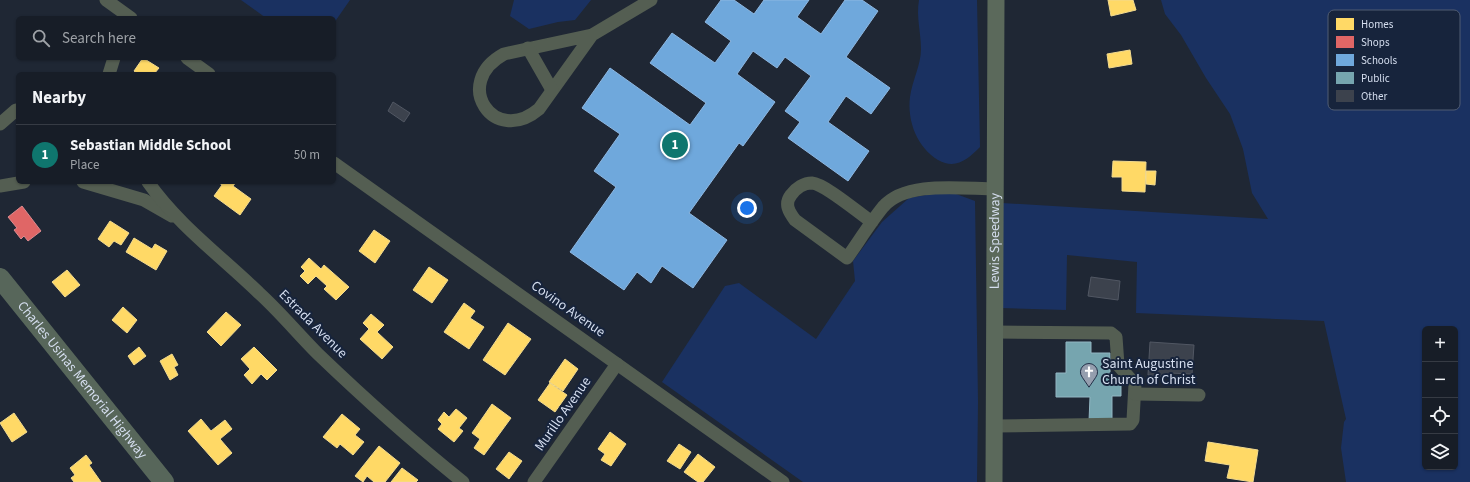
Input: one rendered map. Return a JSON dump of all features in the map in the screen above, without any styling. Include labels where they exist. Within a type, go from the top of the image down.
[{"type":"highway","name":"Charles Usinas Memorial Highway","points":[[0,278],[164,482]]},
{"type":"main road","name":"Lewis Speedway","points":[[994,482],[996,0]]},
{"type":"street","points":[[106,0],[128,16]]},
{"type":"street","points":[[592,35],[539,109],[529,117],[510,122],[502,120],[493,115],[482,102],[479,93],[479,83],[486,67],[493,60],[504,54],[592,35],[651,0]]},
{"type":"street","points":[[528,48],[552,90]]},
{"type":"street","points":[[110,72],[113,60]]},
{"type":"street","points":[[190,60],[206,72]]},
{"type":"street","points":[[0,124],[16,110]]},
{"type":"street","name":"Covino Avenue","points":[[336,164],[783,482]]},
{"type":"street","points":[[0,186],[16,183]]},
{"type":"street","points":[[89,184],[144,200],[182,222]]},
{"type":"street","name":"Estrada Avenue","points":[[150,184],[182,222],[256,290],[318,353],[381,412],[463,482]]},
{"type":"street","points":[[872,222],[818,184],[802,185],[794,192],[788,201],[789,212],[795,220],[847,258],[872,222],[883,206],[911,190],[922,188],[996,189]]},
{"type":"street","points":[[994,332],[1114,335],[1116,337],[1118,365],[1134,381],[1135,394],[1133,420],[1130,424],[995,426]]},
{"type":"street","name":"Murillo Avenue","points":[[534,482],[617,364]]},
{"type":"street","points":[[1135,394],[1199,395]]},
{"type":"shaded area","points":[[241,0],[350,0],[336,20],[336,16],[263,16]]},
{"type":"shaded area","points":[[514,0],[591,0],[575,20],[558,22],[529,29],[510,16]]},
{"type":"shaded area","points":[[919,0],[977,0],[980,147],[971,156],[961,162],[950,164],[944,163],[931,155],[919,141],[912,124],[909,106],[910,97],[921,55],[918,12]]},
{"type":"shaded area","points":[[1161,0],[1470,0],[1470,482],[1346,482],[1341,448],[1344,422],[1346,419],[1324,321],[1136,313],[1137,262],[1067,255],[1066,310],[1001,308],[1002,203],[1268,219],[1252,193],[1243,149],[1230,114],[1206,78],[1181,35],[1165,14]]},
{"type":"shaded area","points":[[948,191],[975,201],[978,402],[977,482],[803,482],[662,382],[725,286],[739,283],[816,339],[855,281],[853,261],[882,222],[909,198]]},
{"type":"building: Homes","points":[[1108,0],[1133,0],[1136,10],[1111,16]]},
{"type":"building: Homes","points":[[1130,50],[1132,64],[1109,68],[1107,54]]},
{"type":"building: Homes","points":[[142,60],[146,60],[159,68],[156,72],[134,71]]},
{"type":"building: Homes","points":[[1113,161],[1146,162],[1145,192],[1122,191],[1122,177],[1112,177]]},
{"type":"building: Homes","points":[[1146,171],[1156,171],[1155,185],[1146,184]]},
{"type":"building: Homes","points":[[221,184],[234,184],[233,186],[251,199],[240,215],[214,196],[222,185]]},
{"type":"building: Homes","points":[[110,221],[129,233],[121,245],[114,241],[109,247],[98,239]]},
{"type":"building: Homes","points":[[374,230],[390,241],[375,263],[359,251]]},
{"type":"building: Homes","points":[[134,238],[152,249],[155,244],[167,251],[156,270],[126,252]]},
{"type":"building: Homes","points":[[309,258],[321,269],[324,265],[349,287],[336,300],[324,289],[327,286],[316,276],[308,284],[300,276],[305,271],[301,267]]},
{"type":"building: Homes","points":[[429,267],[448,280],[432,303],[413,290]]},
{"type":"building: Homes","points":[[67,270],[80,285],[65,297],[52,282]]},
{"type":"building: Homes","points":[[464,303],[475,311],[470,318],[484,327],[469,349],[444,332]]},
{"type":"building: Homes","points":[[123,307],[137,320],[127,333],[112,320]]},
{"type":"building: Homes","points":[[226,312],[241,325],[221,346],[207,332]]},
{"type":"building: Homes","points":[[371,314],[384,325],[377,332],[393,347],[382,359],[360,339],[369,329],[363,323]]},
{"type":"building: Homes","points":[[508,323],[531,339],[505,375],[483,360]]},
{"type":"building: Homes","points":[[139,347],[146,356],[134,365],[128,356]]},
{"type":"building: Homes","points":[[254,347],[277,370],[267,380],[261,374],[252,384],[244,375],[250,369],[241,359]]},
{"type":"building: Homes","points":[[172,354],[178,365],[174,367],[178,375],[170,380],[160,361]]},
{"type":"building: Homes","points":[[565,359],[578,369],[563,391],[549,382]]},
{"type":"building: Homes","points":[[550,383],[567,395],[555,412],[538,400]]},
{"type":"building: Homes","points":[[492,404],[511,418],[484,455],[474,448],[480,439],[472,433]]},
{"type":"building: Homes","points":[[456,409],[467,418],[459,428],[463,431],[454,442],[438,429],[442,424],[438,420],[444,412],[449,417]]},
{"type":"building: Homes","points":[[14,413],[27,432],[12,442],[0,423]]},
{"type":"building: Homes","points":[[342,414],[360,429],[355,435],[364,442],[353,455],[340,444],[337,448],[323,437]]},
{"type":"building: Homes","points":[[201,419],[211,431],[225,420],[232,429],[220,439],[232,453],[218,465],[188,431]]},
{"type":"building: Homes","points":[[610,432],[626,444],[611,466],[601,460],[605,454],[598,449]]},
{"type":"building: Homes","points":[[1208,442],[1258,450],[1253,482],[1227,478],[1230,465],[1205,461]]},
{"type":"building: Homes","points":[[679,444],[691,452],[680,469],[667,461]]},
{"type":"building: Homes","points":[[379,446],[400,463],[385,482],[374,482],[367,476],[363,482],[355,476]]},
{"type":"building: Homes","points":[[509,452],[522,461],[509,479],[496,469]]},
{"type":"building: Homes","points":[[698,454],[715,467],[703,482],[698,482],[684,472]]},
{"type":"building: Homes","points":[[86,455],[92,463],[89,465],[101,482],[74,482],[71,478],[75,475],[70,468]]},
{"type":"building: Homes","points":[[402,468],[418,480],[416,482],[391,482]]},
{"type":"building: Shops","points":[[22,206],[41,231],[28,241],[24,236],[21,239],[14,230],[17,228],[8,217]]},
{"type":"building: Schools","points":[[721,0],[734,0],[754,14],[764,0],[809,0],[797,17],[821,34],[845,0],[862,0],[878,11],[846,57],[890,88],[871,114],[846,96],[828,122],[869,151],[848,181],[788,138],[800,122],[785,111],[811,76],[785,57],[777,68],[753,51],[737,74],[775,102],[743,146],[739,143],[689,213],[727,240],[693,288],[662,266],[651,283],[637,272],[624,290],[570,252],[616,187],[594,171],[620,134],[582,108],[610,68],[690,125],[706,103],[650,63],[672,33],[715,63],[731,41],[705,22]]},
{"type":"building: Public","name":"Saint Augustine Church of Christ","points":[[1066,342],[1091,342],[1091,353],[1110,353],[1110,377],[1121,377],[1121,396],[1112,396],[1112,421],[1089,421],[1090,397],[1056,397],[1056,373],[1066,373]]},
{"type":"building: Other","points":[[393,102],[410,113],[404,122],[388,111]]},
{"type":"building: Other","points":[[1091,277],[1120,281],[1118,300],[1088,296]]},
{"type":"building: Other","points":[[1150,342],[1194,345],[1192,374],[1170,373],[1170,377],[1148,375]]},
{"type":"place","name":"Sebastian Middle School","points":[[675,145]]},
{"type":"place","name":"Saint Augustine Church of Christ","points":[[1089,387]]}]
